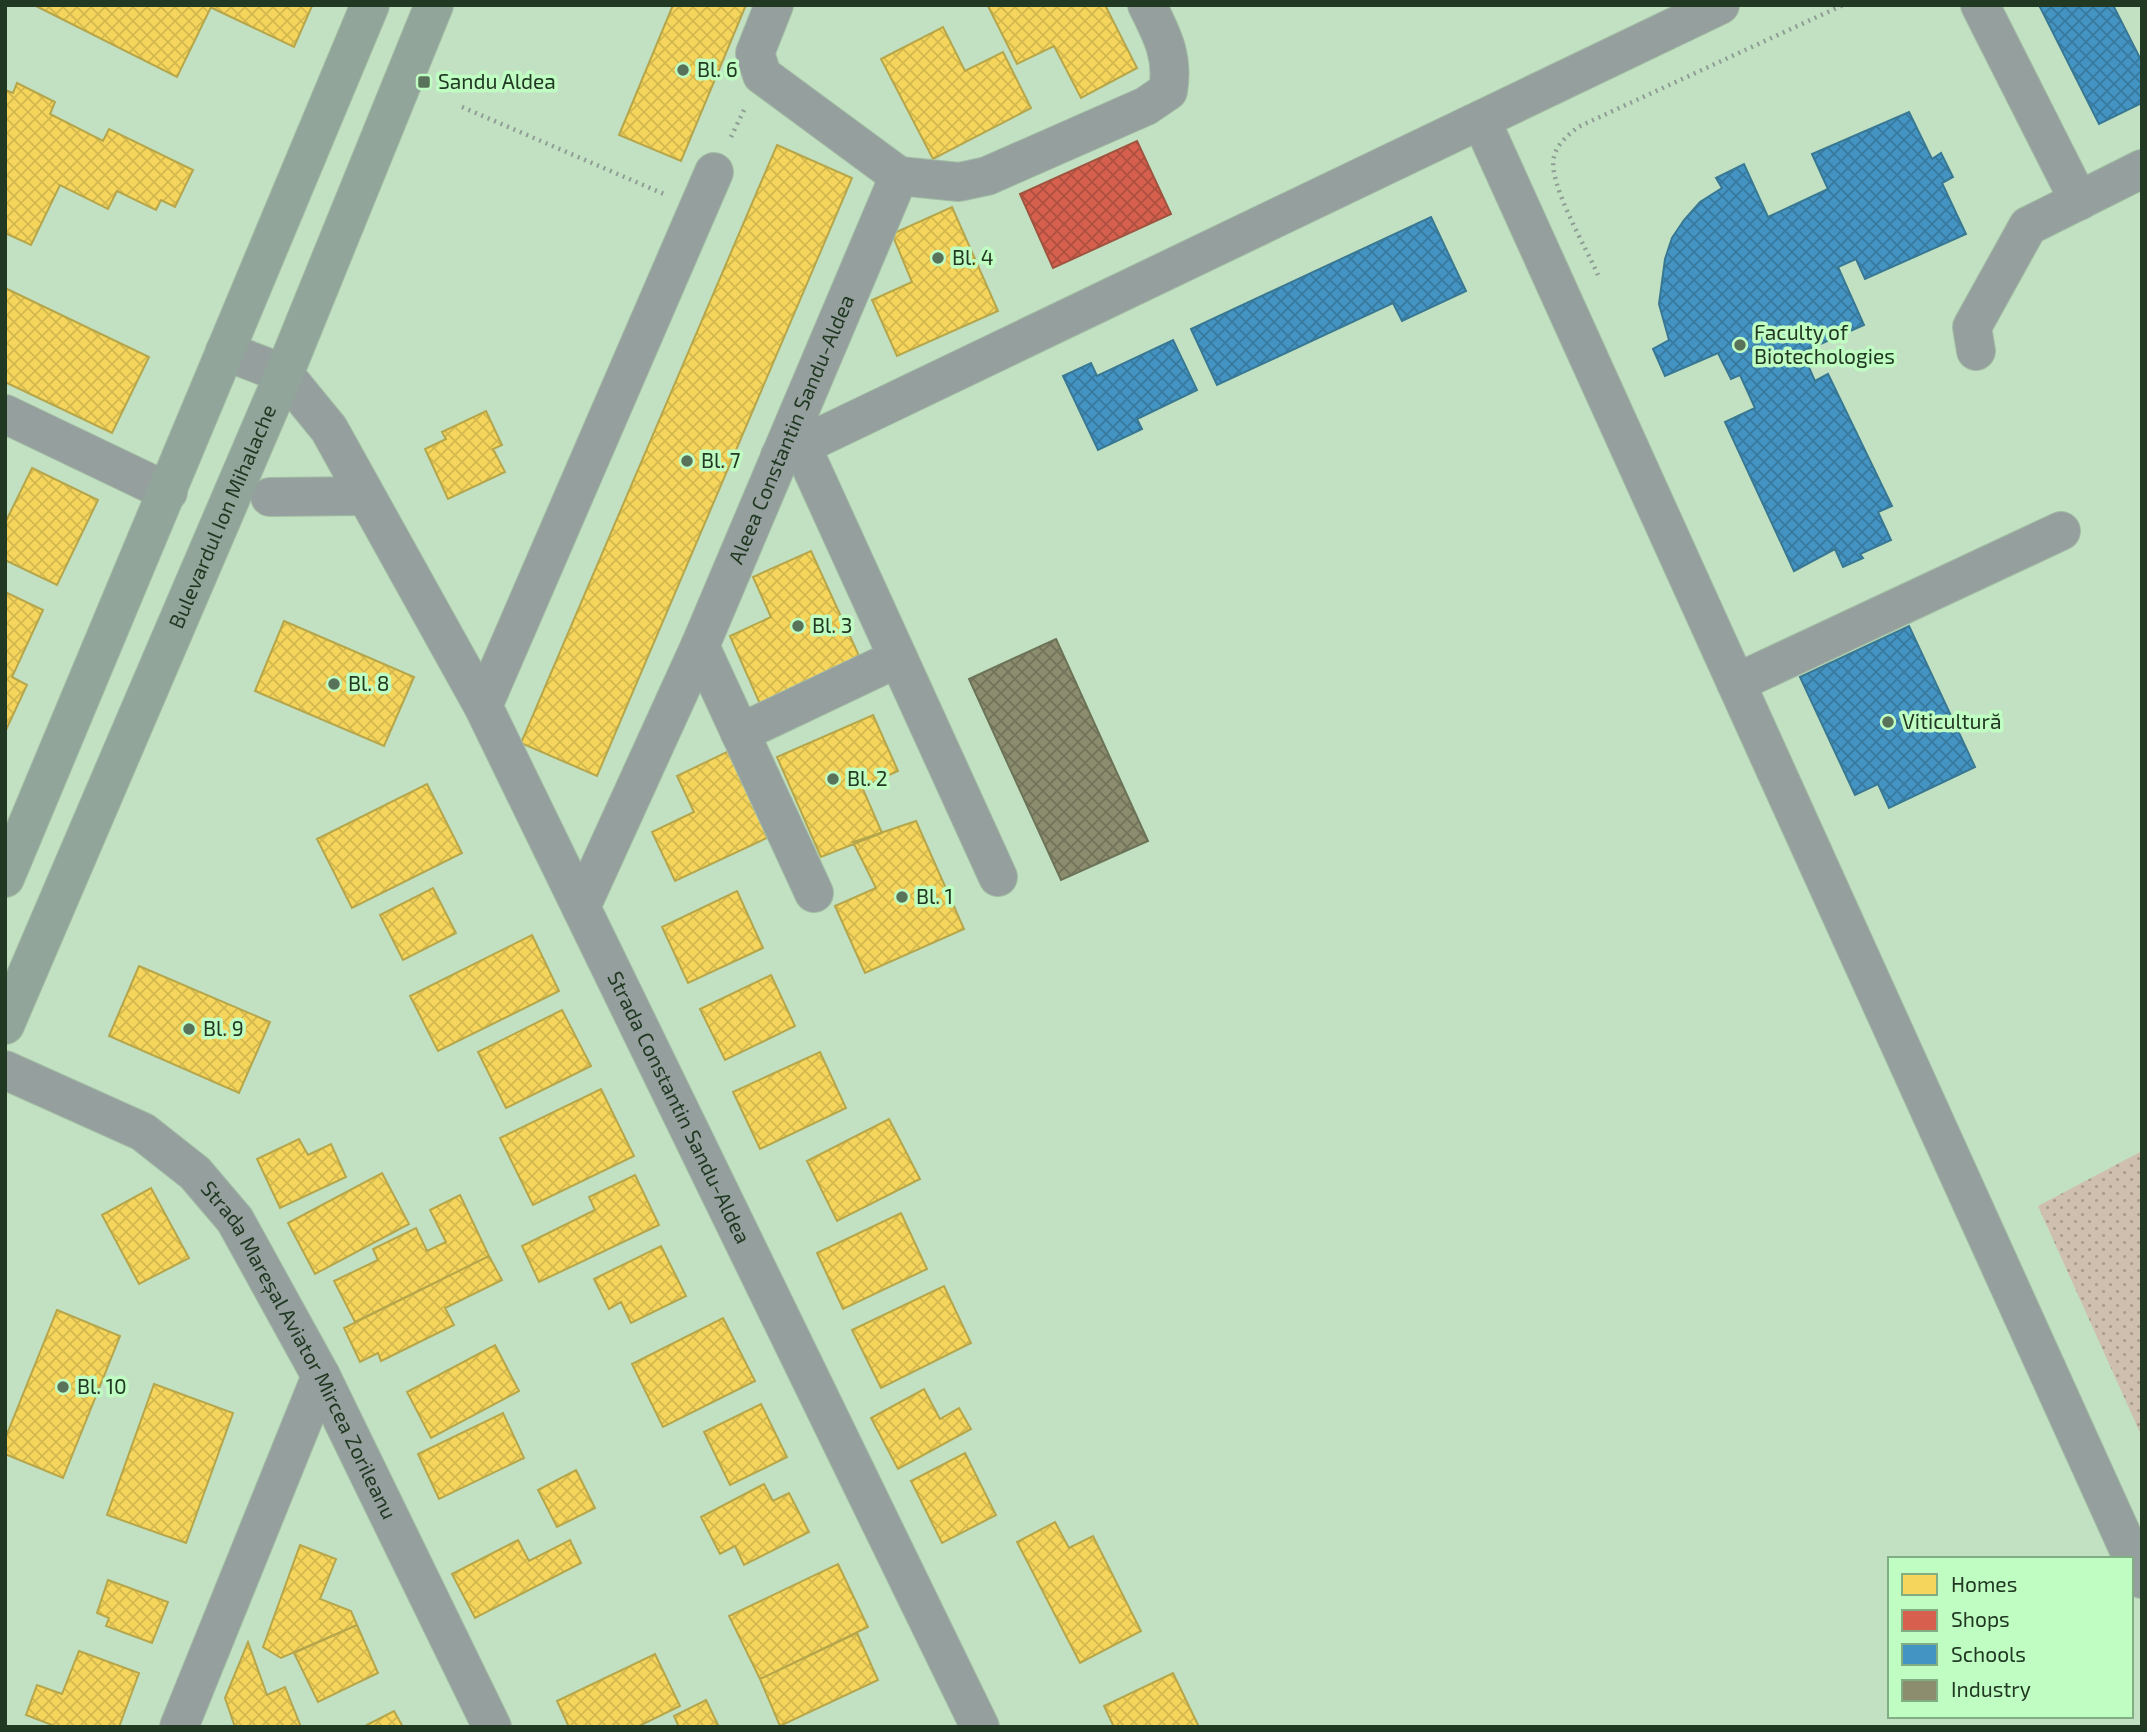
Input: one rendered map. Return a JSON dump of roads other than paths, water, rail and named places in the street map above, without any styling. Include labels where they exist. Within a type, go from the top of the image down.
[{"type":"main road","points":[[5,878],[370,5]]},
{"type":"main road","name":"Bulevardul Ion Mihalache","points":[[5,1026],[284,374],[434,5]]},
{"type":"street","points":[[774,5],[755,53],[762,75],[899,176],[958,182],[987,176],[1146,106],[1168,91],[1172,71],[1167,45],[1147,5]]},
{"type":"street","points":[[998,877],[898,658],[791,451],[1720,5]]},
{"type":"street","points":[[1980,5],[2079,201]]},
{"type":"street","points":[[1481,120],[2132,1557]]},
{"type":"street","points":[[1976,351],[1972,327],[2028,226],[2142,169]]},
{"type":"street","points":[[483,706],[714,172]]},
{"type":"street","name":"Aleea Constantin Sandu-Aldea","points":[[581,907],[791,451],[899,176]]},
{"type":"street","name":"Strada Constantin Sandu-Aldea","points":[[226,351],[284,374],[329,429],[483,706],[980,1727]]},
{"type":"street","points":[[5,414],[168,492]]},
{"type":"street","points":[[270,497],[365,496]]},
{"type":"street","points":[[1736,683],[2061,531]]},
{"type":"street","points":[[700,646],[814,893]]},
{"type":"street","points":[[740,733],[898,658]]},
{"type":"street","name":"Strada Mareșal Aviator Mircea Zorileanu","points":[[5,1070],[143,1132],[195,1173],[235,1220],[321,1376],[492,1727]]},
{"type":"street","points":[[179,1727],[321,1376]]},
{"type":"street","points":[[2133,1559],[2142,1579]]},
{"type":"place","name":"Bl. 6","points":[[683,70]]},
{"type":"place","name":"Sandu Aldea","points":[[424,82]]},
{"type":"place","name":"Bl. 4","points":[[938,258]]},
{"type":"place","name":"Faculty of Biotechologies","points":[[1740,345]]},
{"type":"place","name":"Bl. 7","points":[[687,461]]},
{"type":"place","name":"Bl. 3","points":[[798,626]]},
{"type":"place","name":"Bl. 8","points":[[334,684]]},
{"type":"place","name":"Viticultură","points":[[1888,722]]},
{"type":"place","name":"Bl. 2","points":[[833,779]]},
{"type":"place","name":"Bl. 1","points":[[902,897]]},
{"type":"place","name":"Bl. 9","points":[[189,1029]]},
{"type":"place","name":"Bl. 10","points":[[63,1387]]}]
